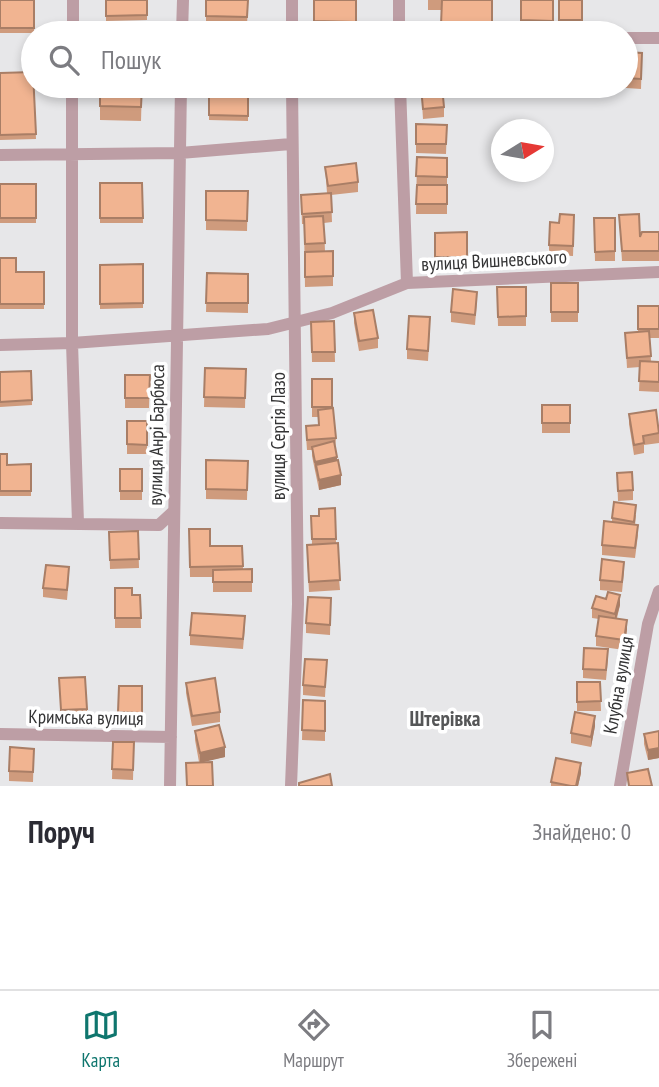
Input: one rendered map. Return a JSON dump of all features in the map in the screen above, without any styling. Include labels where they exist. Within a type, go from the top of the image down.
[{"type":"street","points":[[73,0],[73,21]]},
{"type":"street","points":[[182,21],[183,0]]},
{"type":"street","points":[[292,0],[292,21]]},
{"type":"street","points":[[399,0],[399,21]]},
{"type":"street","points":[[638,38],[659,38]]},
{"type":"street","points":[[72,98],[72,343],[78,523]]},
{"type":"street","name":"вулиця Анрі Барбюса","points":[[170,786],[181,98]]},
{"type":"street","name":"вулиця Сергія Лазо","points":[[292,98],[299,604],[292,786]]},
{"type":"street","points":[[400,98],[407,283]]},
{"type":"street","points":[[0,155],[180,153],[291,144]]},
{"type":"street","name":"вулиця Вишневського","points":[[0,345],[228,334],[296,323],[332,313],[407,283],[659,272]]},
{"type":"street","points":[[0,523],[159,525],[173,512]]},
{"type":"street","name":"Клубна вулиця","points":[[620,786],[648,624],[659,591]]},
{"type":"street","name":"Кримська вулиця","points":[[0,734],[171,737]]},
{"type":"building","points":[[0,0],[34,0],[34,21],[21,21],[21,28],[0,28]]},
{"type":"building","points":[[106,0],[147,0],[147,15],[106,16]]},
{"type":"building","points":[[206,0],[248,0],[247,17],[206,16]]},
{"type":"building","points":[[314,0],[356,0],[356,21],[314,21]]},
{"type":"building","points":[[442,0],[492,0],[492,21],[441,21]]},
{"type":"building","points":[[521,0],[553,0],[553,21],[521,20]]},
{"type":"building","points":[[559,0],[582,0],[582,20],[559,20]]},
{"type":"building","points":[[638,53],[642,53],[641,79],[638,79]]},
{"type":"building","points":[[21,72],[21,98],[34,98],[36,134],[0,135],[0,73]]},
{"type":"building","points":[[100,98],[141,98],[141,107],[100,106]]},
{"type":"building","points":[[209,98],[248,98],[248,116],[209,115]]},
{"type":"building","points":[[422,98],[443,98],[444,107],[423,109]]},
{"type":"building","points":[[416,124],[447,125],[446,144],[416,144]]},
{"type":"building","points":[[417,157],[447,158],[447,177],[416,176]]},
{"type":"building","points":[[356,163],[358,182],[328,186],[325,167]]},
{"type":"building","points":[[100,183],[142,183],[143,218],[100,218]]},
{"type":"building","points":[[0,184],[36,184],[36,218],[0,218]]},
{"type":"building","points":[[417,185],[447,185],[447,204],[416,204]]},
{"type":"building","points":[[206,191],[248,191],[247,221],[206,220]]},
{"type":"building","points":[[331,193],[332,212],[302,214],[301,195]]},
{"type":"building","points":[[560,214],[574,215],[573,246],[549,245],[550,222],[559,223]]},
{"type":"building","points":[[639,214],[640,237],[642,232],[659,232],[659,251],[622,251],[619,215]]},
{"type":"building","points":[[323,216],[325,243],[305,244],[304,217]]},
{"type":"building","points":[[594,218],[615,218],[615,251],[595,252]]},
{"type":"building","points":[[467,232],[467,257],[435,257],[435,233]]},
{"type":"building","points":[[333,251],[333,276],[305,277],[305,252]]},
{"type":"building","points":[[0,258],[16,258],[16,272],[44,272],[44,304],[0,304]]},
{"type":"building","points":[[143,264],[143,303],[100,304],[100,265]]},
{"type":"building","points":[[207,273],[248,274],[248,303],[206,303]]},
{"type":"building","points":[[551,283],[578,283],[578,312],[551,312]]},
{"type":"building","points":[[497,287],[526,287],[526,316],[498,317]]},
{"type":"building","points":[[453,289],[477,292],[475,315],[451,312]]},
{"type":"building","points":[[638,306],[659,306],[659,329],[638,329]]},
{"type":"building","points":[[373,310],[378,338],[359,341],[354,313]]},
{"type":"building","points":[[409,316],[430,317],[428,351],[407,349]]},
{"type":"building","points":[[334,321],[335,352],[312,352],[311,322]]},
{"type":"building","points":[[649,331],[651,356],[627,358],[625,333]]},
{"type":"building","points":[[640,361],[659,362],[659,382],[639,381]]},
{"type":"building","points":[[205,368],[246,369],[245,398],[204,397]]},
{"type":"building","points":[[31,371],[32,400],[0,402],[0,372]]},
{"type":"building","points":[[125,375],[150,375],[149,398],[125,398]]},
{"type":"building","points":[[312,379],[332,379],[332,407],[312,407]]},
{"type":"building","points":[[542,405],[570,405],[570,423],[542,423]]},
{"type":"building","points":[[333,408],[336,438],[307,440],[306,426],[319,425],[318,410]]},
{"type":"building","points":[[656,410],[659,433],[643,436],[644,443],[634,445],[629,414]]},
{"type":"building","points":[[127,421],[147,421],[147,445],[127,444]]},
{"type":"building","points":[[334,441],[337,457],[315,462],[312,447]]},
{"type":"building","points":[[0,454],[7,454],[7,465],[31,464],[31,491],[0,491]]},
{"type":"building","points":[[206,460],[248,461],[247,490],[206,489]]},
{"type":"building","points":[[338,460],[341,475],[319,480],[316,465]]},
{"type":"building","points":[[120,469],[142,469],[142,491],[120,491]]},
{"type":"building","points":[[632,472],[633,490],[618,491],[617,473]]},
{"type":"building","points":[[614,502],[636,505],[634,522],[612,518]]},
{"type":"building","points":[[335,508],[336,539],[312,539],[311,516],[319,516],[319,509]]},
{"type":"building","points":[[604,521],[638,525],[635,548],[602,545]]},
{"type":"building","points":[[189,529],[210,529],[210,546],[242,546],[243,566],[190,567]]},
{"type":"building","points":[[138,531],[139,559],[110,560],[109,532]]},
{"type":"building","points":[[338,543],[340,580],[309,582],[307,545]]},
{"type":"building","points":[[602,559],[624,562],[622,582],[600,580]]},
{"type":"building","points":[[46,565],[69,567],[67,590],[43,588]]},
{"type":"building","points":[[252,569],[252,582],[213,582],[213,570]]},
{"type":"building","points":[[115,588],[132,588],[132,595],[140,595],[141,618],[115,618]]},
{"type":"building","points":[[608,592],[620,595],[615,614],[592,608],[596,596],[606,599]]},
{"type":"building","points":[[308,597],[331,598],[330,625],[306,623]]},
{"type":"building","points":[[192,613],[245,616],[243,639],[190,635]]},
{"type":"building","points":[[599,616],[627,620],[624,640],[596,636]]},
{"type":"building","points":[[584,648],[608,649],[606,670],[583,669]]},
{"type":"building","points":[[305,659],[327,660],[325,687],[303,685]]},
{"type":"building","points":[[85,677],[87,709],[61,710],[59,678]]},
{"type":"building","points":[[215,678],[220,712],[192,716],[186,683]]},
{"type":"building","points":[[577,682],[600,682],[601,701],[577,702]]},
{"type":"building","points":[[119,686],[142,686],[142,713],[118,712]]},
{"type":"building","points":[[303,700],[325,701],[325,731],[302,730]]},
{"type":"building","points":[[575,712],[595,716],[591,737],[571,733]]},
{"type":"building","points":[[219,725],[225,747],[200,753],[195,731]]},
{"type":"building","points":[[659,731],[659,748],[648,750],[644,734]]},
{"type":"building","points":[[113,742],[134,742],[133,770],[112,769]]},
{"type":"building","points":[[10,747],[34,749],[33,772],[9,771]]},
{"type":"building","points":[[556,758],[581,763],[576,786],[551,782]]},
{"type":"building","points":[[212,762],[213,786],[187,786],[186,763]]},
{"type":"building","points":[[648,769],[652,786],[629,786],[627,773]]},
{"type":"building","points":[[330,774],[332,786],[299,786],[299,783]]},
{"type":"district","name":"Штерiвка","points":[[445,718]]}]
